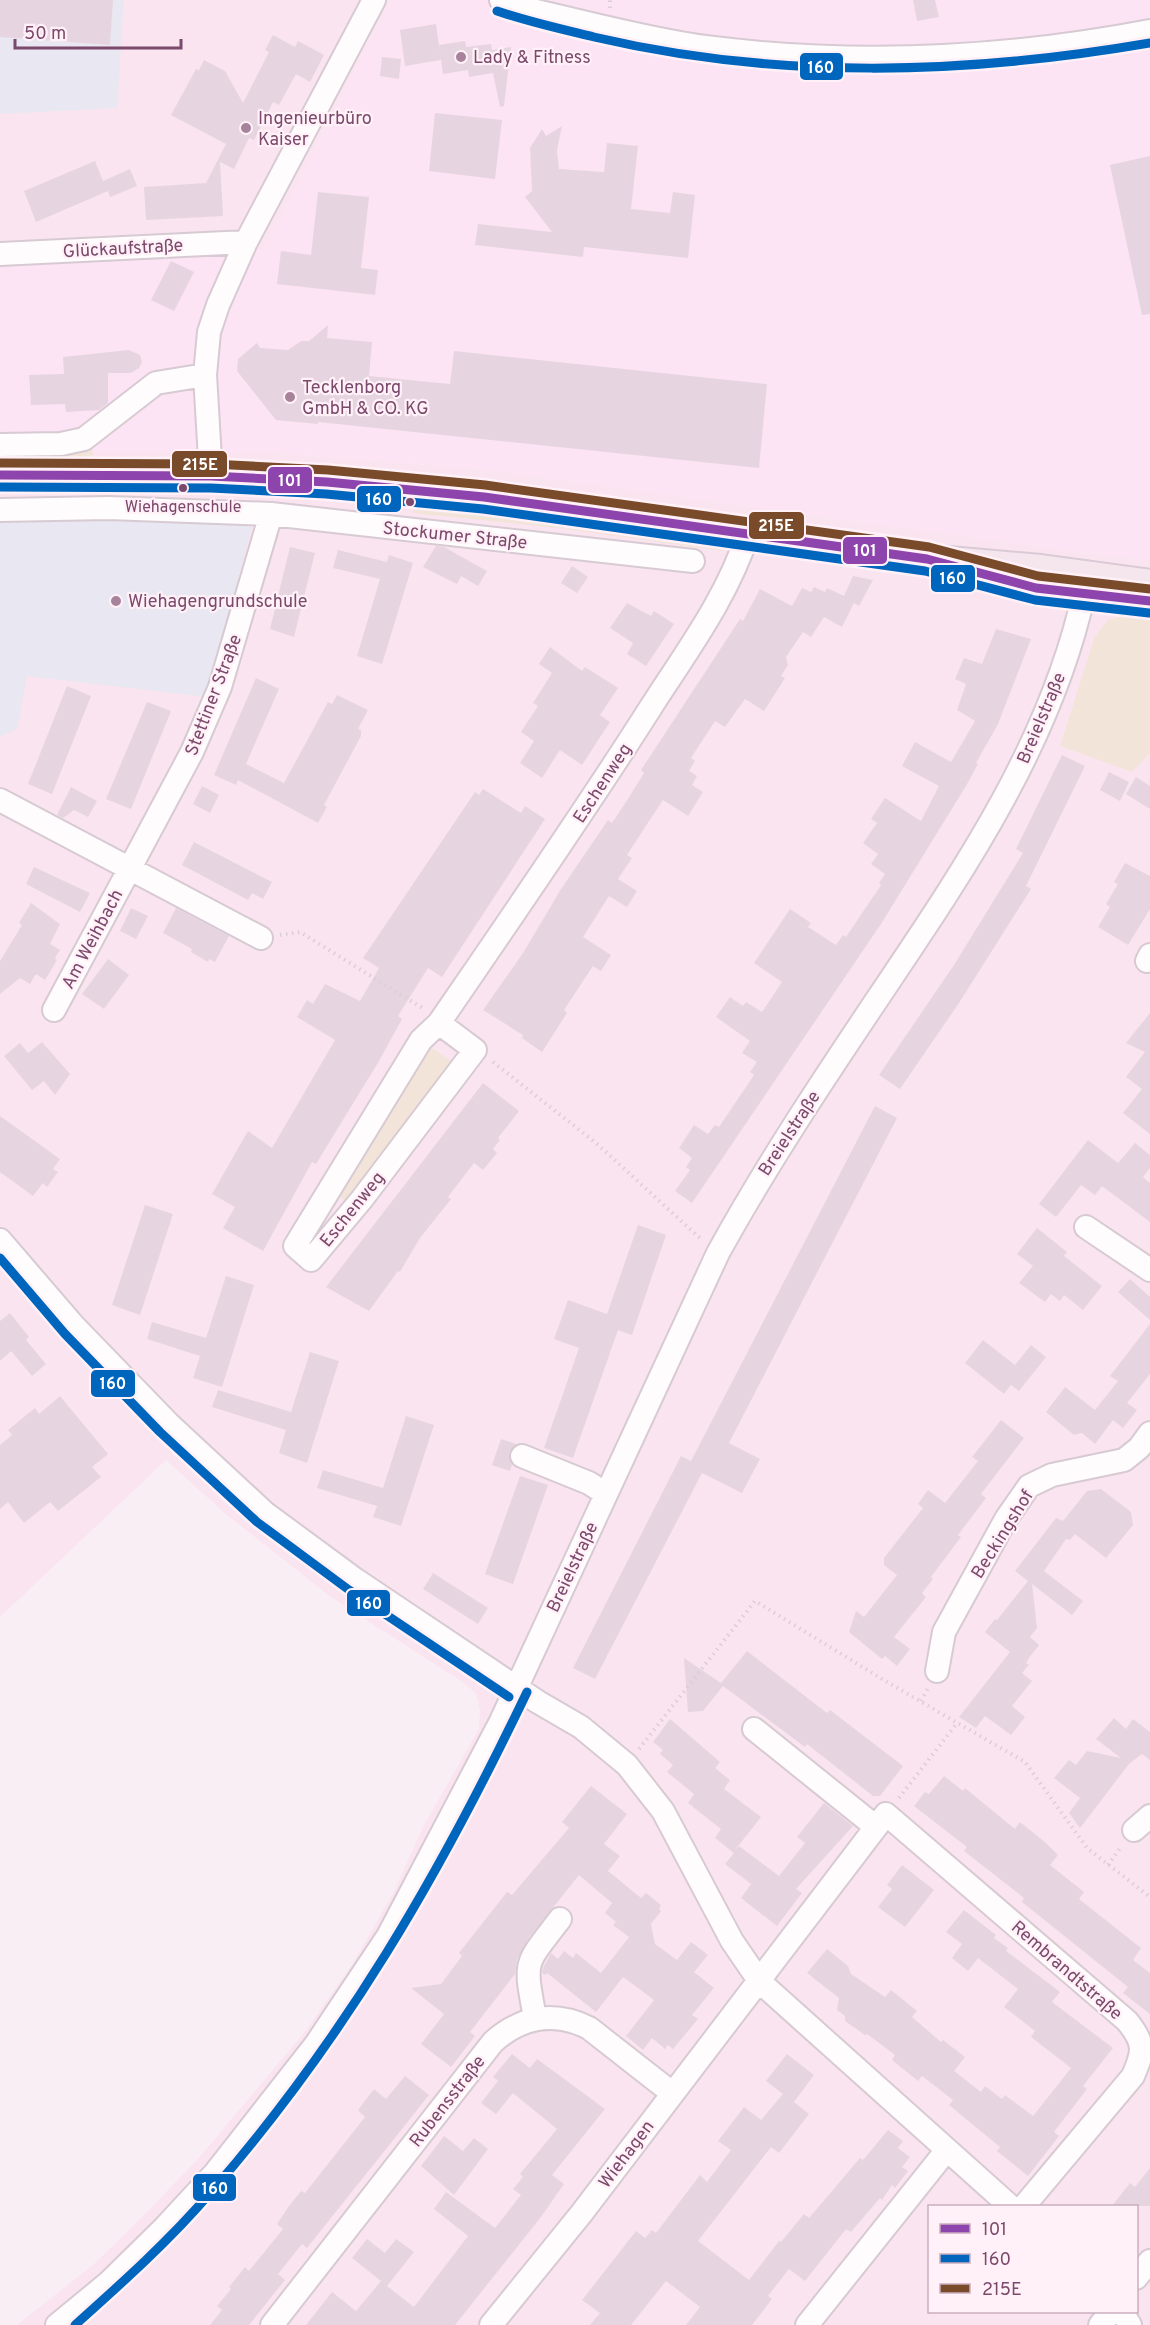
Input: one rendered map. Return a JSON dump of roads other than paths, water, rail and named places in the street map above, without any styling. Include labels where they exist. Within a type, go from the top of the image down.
[{"type":"main road","points":[[0,475],[211,476],[327,482],[484,497],[927,559],[1041,569],[1150,584]]},
{"type":"main road","points":[[927,559],[1036,588],[1150,601]]},
{"type":"street","points":[[211,476],[205,375],[209,332],[218,304],[246,242],[374,0]]},
{"type":"street","points":[[501,0],[550,14],[704,46],[795,55],[905,58],[999,54],[1060,47],[1150,31]]},
{"type":"street","name":"Glückaufstraße","points":[[0,254],[246,242]]},
{"type":"street","points":[[0,445],[73,442],[93,434],[156,383],[205,375]]},
{"type":"street","name":"Stockumer Straße","points":[[0,510],[109,508],[271,514],[693,561]]},
{"type":"street","name":"Stettiner Straße","points":[[130,867],[192,752],[220,687],[271,514]]},
{"type":"street","name":"Eschenweg","points":[[439,1023],[475,1050],[362,1199],[311,1260],[295,1246],[421,1040],[439,1023],[587,806],[697,636],[739,564],[748,533]]},
{"type":"street","name":"Breielstraße","points":[[57,2325],[108,2283],[164,2229],[257,2122],[316,2044],[363,1975],[409,1898],[516,1687],[718,1253],[757,1183],[944,899],[1003,801],[1050,704],[1071,644],[1084,593]]},
{"type":"street","name":"Am Weihbach","points":[[0,800],[261,938]]},
{"type":"street","name":"Am Weihbach","points":[[54,1010],[130,867]]},
{"type":"street","points":[[1086,1227],[1150,1270]]},
{"type":"street","points":[[0,1240],[74,1326],[169,1424],[265,1513],[356,1580],[516,1687],[581,1727],[627,1765],[663,1811],[732,1941],[760,1982],[1009,2205]]},
{"type":"street","points":[[1124,1460],[1139,1448],[1150,1433]]},
{"type":"street","name":"Beckingshof","points":[[937,1671],[944,1632],[1006,1519],[1029,1486],[1052,1475],[1150,1455]]},
{"type":"street","points":[[522,1456],[590,1483],[606,1494]]},
{"type":"street","name":"Rembrandtstraße","points":[[754,1728],[881,1821],[1127,2021],[1146,2042],[1133,2076],[1025,2205]]},
{"type":"street","points":[[760,1982],[881,1821]]},
{"type":"street","points":[[535,2018],[527,1968],[530,1959],[560,1919]]},
{"type":"street","name":"Wiehagen","points":[[491,2325],[760,1982]]},
{"type":"street","name":"Rubensstraße","points":[[272,2325],[494,2042],[512,2027],[535,2018],[563,2018],[589,2028],[672,2093]]},
{"type":"street","points":[[807,2325],[946,2151]]},
{"type":"street","points":[[1138,2277],[1150,2261]]},
{"type":"street","points":[[1100,2325],[1110,2313]]},
{"type":"place","name":"Lady & Fitness","points":[[461,57]]},
{"type":"place","name":"Ingenieurbüro Kaiser","points":[[246,128]]},
{"type":"place","name":"Tecklenborg GmbH & CO. KG","points":[[290,397]]},
{"type":"place","name":"Wiehagenschule","points":[[183,488]]},
{"type":"place","name":"Wiehagengrundschule","points":[[116,601]]}]
